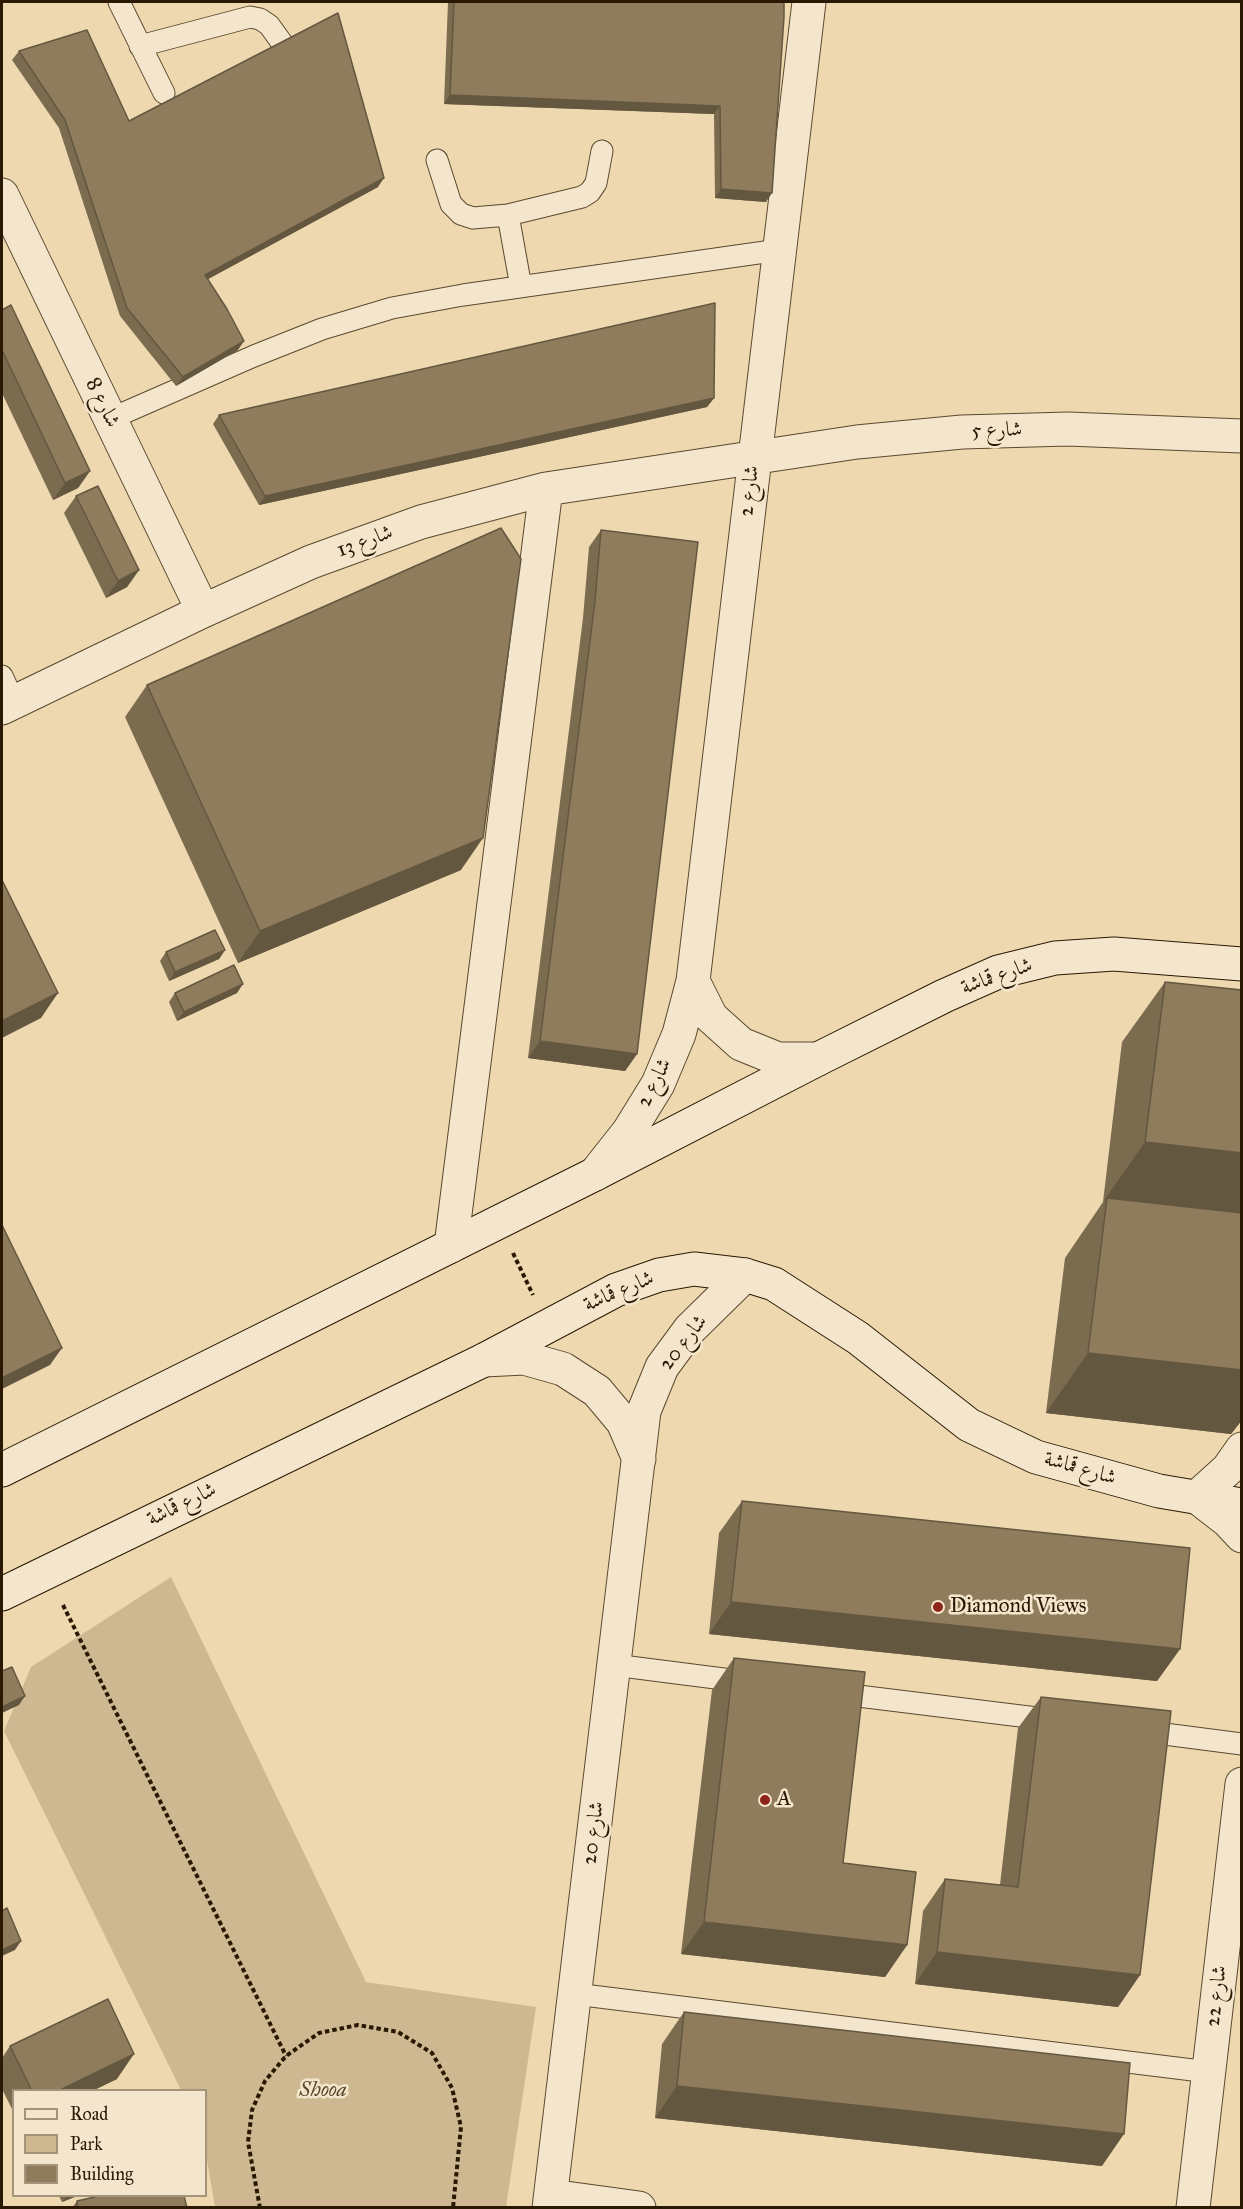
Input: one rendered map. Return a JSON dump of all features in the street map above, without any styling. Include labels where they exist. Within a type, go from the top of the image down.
[{"type":"street","name":"شارع 2","points":[[595,1174],[629,1131],[658,1084],[679,1034],[693,981],[753,458],[809,2]]},
{"type":"street","name":"شارع 8","points":[[2,195],[203,611]]},
{"type":"street","name":"شارع 5","points":[[753,458],[857,442],[962,432],[1068,429],[1242,436]]},
{"type":"street","name":"شارع 13","points":[[6,695],[203,611],[310,562],[421,522],[546,489],[753,458]]},
{"type":"street","points":[[451,1246],[546,489]]},
{"type":"street","name":"شارع قماشة","points":[[2,1470],[595,1174],[819,1059],[998,972],[1055,958],[1114,954],[1242,964]]},
{"type":"street","points":[[693,981],[711,1017],[741,1044],[778,1059],[819,1059]]},
{"type":"street","name":"شارع قماشة","points":[[2,1594],[484,1360],[616,1290],[659,1275],[694,1269],[745,1275],[774,1284],[858,1338],[969,1425],[1036,1457],[1159,1491],[1242,1505]]},
{"type":"street","name":"شارع 20","points":[[550,2202],[644,1411],[662,1367],[690,1329],[745,1275]]},
{"type":"street","points":[[484,1360],[524,1358],[563,1369],[597,1391],[622,1422],[639,1459]]},
{"type":"street","points":[[1242,1449],[1228,1469],[1197,1497],[1228,1521],[1242,1536]]},
{"type":"street","name":"شارع 22","points":[[1193,2208],[1242,1784]]},
{"type":"street","points":[[550,2202],[639,2208]]},
{"type":"lane","points":[[119,2],[164,93]]},
{"type":"lane","points":[[140,46],[250,17],[260,19],[269,25],[282,43]]},
{"type":"lane","points":[[437,159],[451,204],[461,214],[473,218],[508,215],[582,197],[590,192],[596,183],[602,151]]},
{"type":"lane","points":[[508,215],[521,286]]},
{"type":"lane","points":[[110,419],[322,328],[392,308],[521,286],[779,250]]},
{"type":"lane","points":[[614,1665],[768,1684]]},
{"type":"lane","points":[[815,1690],[1076,1723]]},
{"type":"lane","points":[[1123,1729],[1242,1744]]},
{"type":"lane","points":[[575,1994],[1209,2072]]},
{"type":"path","points":[[497,1223],[548,1325]]},
{"type":"path","points":[[46,1572],[286,2056]]},
{"type":"path","points":[[260,2208],[248,2142],[252,2110],[265,2081],[286,2056],[319,2033],[358,2025],[398,2032],[432,2053],[452,2088],[461,2127],[453,2208]]},
{"type":"green space","name":"Shooa","points":[[171,1577],[366,1982],[536,2007],[506,2207],[215,2207],[207,2160],[207,2089],[181,2089],[4,1731],[31,1667]]},
{"type":"building","points":[[454,2],[784,2],[772,193],[721,189],[720,106],[450,95]]},
{"type":"building","points":[[338,13],[384,178],[205,275],[244,341],[183,377],[127,308],[65,120],[19,51],[87,30],[129,121]]},
{"type":"building","points":[[715,303],[714,398],[265,496],[219,415]]},
{"type":"building","points":[[11,305],[90,471],[65,483],[2,350],[2,310]]},
{"type":"building","points":[[98,486],[139,570],[118,581],[76,496]]},
{"type":"building","points":[[501,528],[521,559],[483,838],[260,931],[147,685]]},
{"type":"building","points":[[601,530],[698,542],[637,1054],[540,1041],[595,601]]},
{"type":"building","points":[[2,880],[58,993],[2,1021]]},
{"type":"building","points":[[215,930],[225,950],[175,972],[166,952]]},
{"type":"building","points":[[234,965],[243,984],[184,1012],[175,993]]},
{"type":"building","points":[[1165,982],[1242,990],[1242,1153],[1145,1142]]},
{"type":"building","points":[[1107,1198],[1242,1213],[1242,1370],[1088,1353]]},
{"type":"building","points":[[2,1225],[62,1348],[2,1378]]},
{"type":"building","name":"Diamond Views","points":[[742,1501],[1190,1548],[1180,1649],[731,1602]]},
{"type":"building","name":"A","points":[[734,1658],[865,1672],[843,1863],[916,1872],[907,1945],[704,1922]]},
{"type":"building","points":[[12,1667],[25,1696],[2,1707],[2,1671]]},
{"type":"building","points":[[1041,1697],[1171,1711],[1140,1975],[937,1952],[945,1879],[1018,1887]]},
{"type":"building","points":[[7,1908],[21,1941],[2,1950],[2,1911]]},
{"type":"building","points":[[108,1999],[134,2054],[62,2089],[31,2089],[10,2046]]},
{"type":"building","points":[[684,2012],[1130,2063],[1124,2134],[677,2086]]},
{"type":"building","points":[[95,2197],[184,2197],[187,2208],[78,2208],[77,2201]]},
{"type":"place","name":"Diamond Views","points":[[938,1607]]},
{"type":"place","name":"A","points":[[765,1800]]}]
